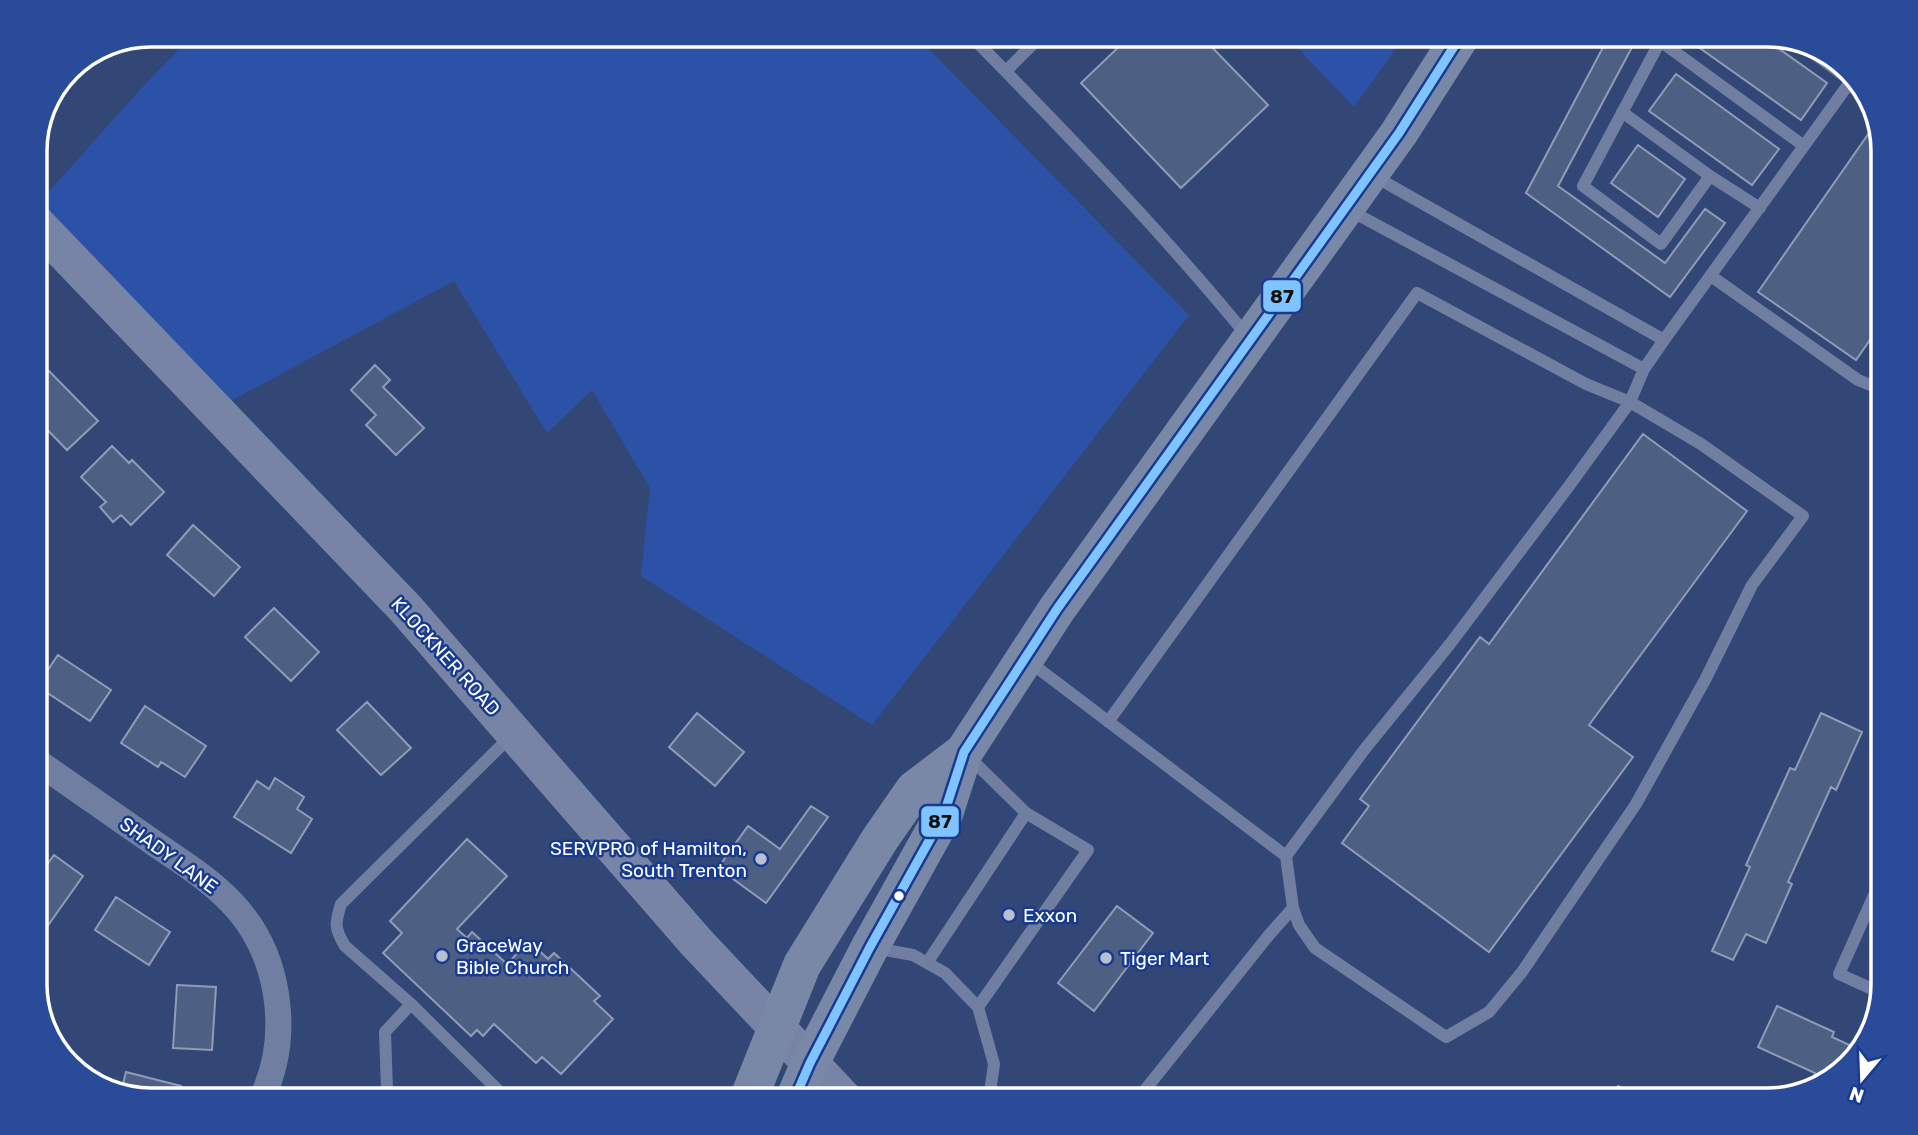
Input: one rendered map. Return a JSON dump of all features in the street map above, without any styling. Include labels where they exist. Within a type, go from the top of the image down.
[{"type":"main road","points":[[799,1088],[870,947],[944,814],[964,752],[1057,609],[1399,134],[1454,47]]},
{"type":"main road","name":"KLOCKNER ROAD","points":[[47,235],[405,608],[696,942],[834,1088]]},
{"type":"main road","points":[[753,1088],[802,965],[880,839],[914,790],[964,752]]},
{"type":"street","name":"SHADY LANE","points":[[47,768],[205,878],[231,902],[250,926],[264,952],[275,984],[279,1016],[277,1050],[267,1088]]},
{"type":"lane","points":[[982,47],[1206,286],[1250,340]]},
{"type":"lane","points":[[1006,71],[1030,47]]},
{"type":"lane","points":[[1657,47],[1583,186],[1661,244],[1710,176]]},
{"type":"lane","points":[[1674,47],[1804,146]]},
{"type":"lane","points":[[1108,722],[1417,293],[1586,384],[1630,402],[1701,444],[1803,516],[1752,585],[1705,680],[1636,804],[1522,972],[1489,1012],[1446,1037],[1315,948],[1299,925],[1293,908],[1286,856],[1364,750],[1504,573],[1630,402],[1644,369],[1848,86]]},
{"type":"lane","points":[[1622,113],[1760,208]]},
{"type":"lane","points":[[1370,174],[1664,340]]},
{"type":"lane","points":[[1345,208],[1644,369]]},
{"type":"lane","points":[[1710,276],[1858,380],[1871,385]]},
{"type":"lane","points":[[1025,659],[1286,856]]},
{"type":"lane","points":[[496,1088],[411,1004],[345,946],[337,933],[335,922],[341,904],[514,733]]},
{"type":"lane","points":[[964,752],[1026,813],[1088,850],[978,1007]]},
{"type":"lane","points":[[927,963],[1026,813]]},
{"type":"lane","points":[[1871,902],[1839,974],[1871,988]]},
{"type":"lane","points":[[1147,1088],[1293,908]]},
{"type":"lane","points":[[870,947],[913,955],[945,973],[978,1007],[994,1064],[991,1088]]},
{"type":"lane","points":[[387,1088],[385,1032],[411,1004]]},
{"type":"shaded area","points":[[181,47],[927,47],[1189,315],[872,725],[641,576],[650,488],[592,390],[547,433],[454,281],[210,412],[47,221],[47,194]]},
{"type":"shaded area","points":[[1297,47],[1397,47],[1354,107]]},
{"type":"building","points":[[1119,47],[1212,47],[1268,105],[1181,188],[1081,83]]},
{"type":"building","points":[[1603,47],[1632,47],[1558,186],[1665,263],[1705,209],[1725,223],[1670,297],[1526,193]]},
{"type":"building","points":[[1698,47],[1778,48],[1827,83],[1801,120]]},
{"type":"building","points":[[1676,74],[1779,149],[1752,185],[1649,111]]},
{"type":"building","points":[[1869,133],[1871,338],[1856,360],[1758,292]]},
{"type":"building","points":[[1638,145],[1685,179],[1658,217],[1611,183]]},
{"type":"building","points":[[375,365],[390,380],[383,387],[424,428],[396,455],[366,425],[376,415],[351,390]]},
{"type":"building","points":[[49,371],[98,421],[67,450],[47,429]]},
{"type":"building","points":[[1643,434],[1747,511],[1589,725],[1633,757],[1489,952],[1342,843],[1369,806],[1360,799],[1480,637],[1489,644]]},
{"type":"building","points":[[112,446],[129,463],[132,460],[164,492],[131,525],[121,515],[113,522],[100,507],[106,502],[81,477]]},
{"type":"building","points":[[193,525],[240,567],[214,596],[167,555]]},
{"type":"building","points":[[274,608],[319,652],[291,681],[245,637]]},
{"type":"building","points":[[58,655],[111,690],[90,721],[47,693],[47,671]]},
{"type":"building","points":[[367,702],[411,748],[381,775],[337,730]]},
{"type":"building","points":[[145,706],[206,746],[185,777],[161,762],[158,767],[121,743]]},
{"type":"building","points":[[697,713],[744,752],[715,786],[669,747]]},
{"type":"building","points":[[1821,713],[1862,732],[1836,790],[1831,787],[1788,882],[1792,884],[1766,943],[1746,934],[1733,960],[1712,951],[1750,867],[1746,865],[1790,768],[1795,770]]},
{"type":"building","points":[[275,778],[304,797],[297,809],[312,819],[291,853],[234,817],[257,781],[269,789]]},
{"type":"building","name":"SERVPRO of Hamilton, South Trenton","points":[[811,806],[828,817],[766,903],[718,868],[748,826],[780,849]]},
{"type":"building","name":"GraceWay Bible Church","points":[[467,839],[507,876],[457,929],[467,938],[472,932],[507,964],[529,941],[548,959],[554,953],[600,996],[594,1001],[613,1019],[561,1074],[542,1057],[536,1063],[494,1024],[483,1036],[477,1030],[471,1036],[383,953],[402,933],[390,921]]},
{"type":"building","points":[[54,855],[83,876],[47,927],[47,864]]},
{"type":"building","points":[[116,897],[170,932],[149,965],[95,930]]},
{"type":"building","name":"Tiger Mart","points":[[1117,906],[1153,933],[1094,1011],[1058,983]]},
{"type":"building","points":[[177,985],[216,987],[212,1050],[173,1048]]},
{"type":"building","points":[[1777,1006],[1834,1032],[1832,1037],[1847,1044],[1827,1044],[1827,1068],[1814,1077],[1815,1073],[1758,1047]]},
{"type":"building","points":[[126,1072],[181,1086],[151,1088],[123,1084]]},
{"type":"transit line","name":"87","points":[[799,1088],[870,947],[944,814],[964,752],[1057,609],[1399,133],[1454,47]]},
{"type":"place","name":"SERVPRO of Hamilton, South Trenton","points":[[761,859]]},
{"type":"place","name":"Exxon","points":[[1009,915]]},
{"type":"place","name":"GraceWay Bible Church","points":[[442,956]]},
{"type":"place","name":"Tiger Mart","points":[[1106,958]]}]
